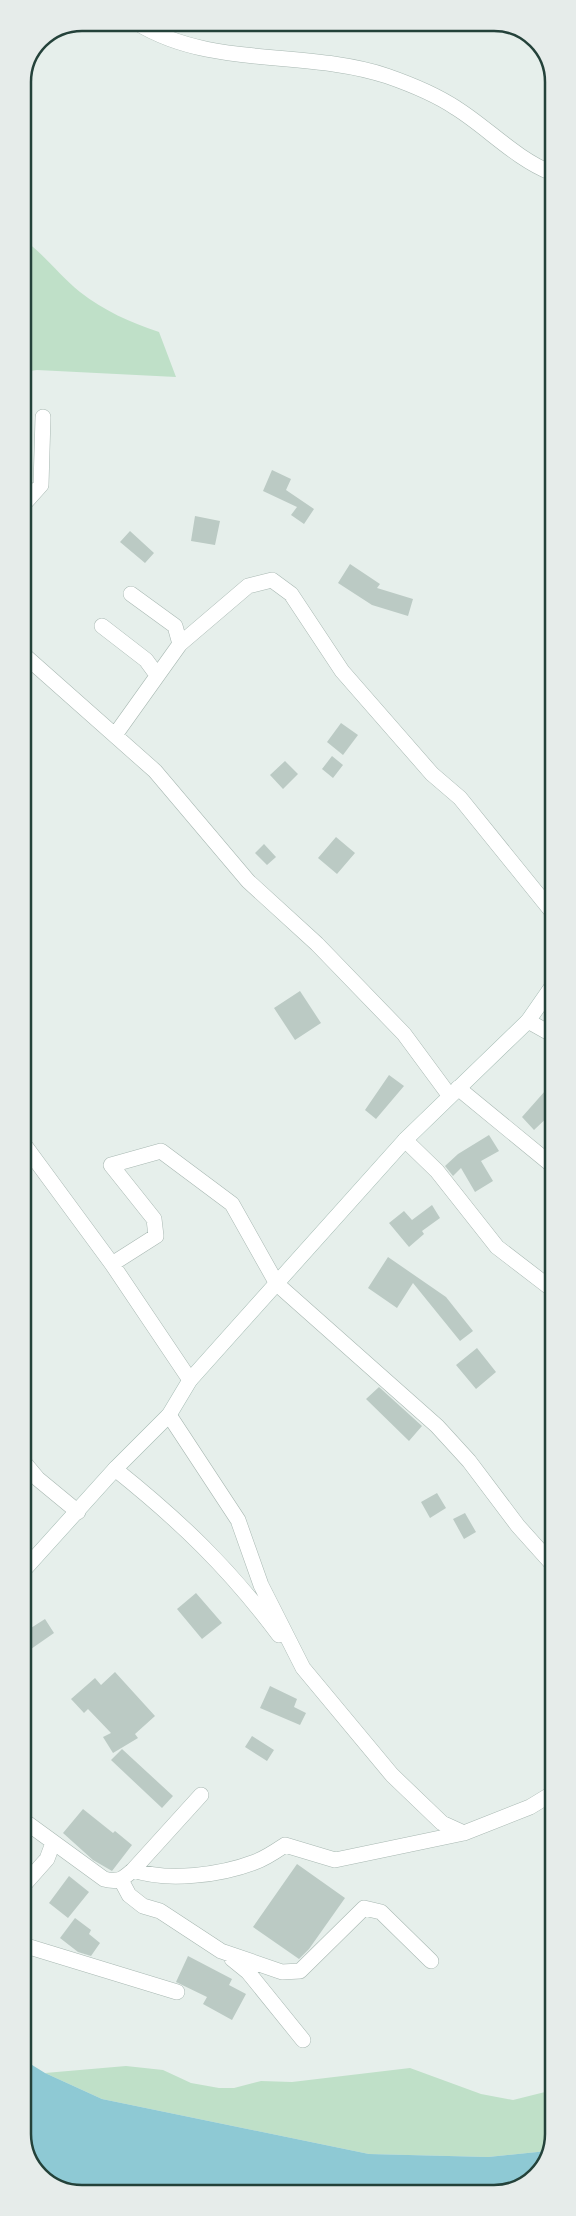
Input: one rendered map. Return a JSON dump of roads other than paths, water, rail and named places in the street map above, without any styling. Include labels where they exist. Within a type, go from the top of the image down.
[{"type":"street","points":[[155,31],[190,47],[346,66],[387,76],[436,96],[456,108],[522,156],[545,169]]},
{"type":"street","points":[[31,496],[41,485],[42,417]]},
{"type":"street","points":[[115,735],[180,644],[248,586],[272,580],[290,594],[324,646],[354,685],[432,774],[460,798],[545,903]]},
{"type":"street","points":[[132,594],[175,626],[180,644]]},
{"type":"street","points":[[102,626],[146,660],[157,675]]},
{"type":"street","points":[[31,661],[155,771],[248,881],[317,944],[404,1034],[454,1092],[545,1160]]},
{"type":"street","points":[[31,1562],[115,1470],[169,1415],[190,1380],[404,1140],[528,1021],[545,997]]},
{"type":"street","points":[[528,1021],[545,1030]]},
{"type":"street","points":[[404,1140],[437,1171],[497,1247],[545,1284]]},
{"type":"street","points":[[112,1264],[156,1236],[154,1219],[111,1165],[161,1151],[232,1204],[277,1284],[437,1426],[469,1461],[518,1526],[545,1556]]},
{"type":"street","points":[[31,1154],[112,1264],[190,1380]]},
{"type":"street","points":[[169,1415],[238,1520],[261,1585],[303,1668]]},
{"type":"street","points":[[115,1470],[170,1513],[208,1549],[392,1775],[442,1823],[464,1833]]},
{"type":"street","points":[[31,1471],[38,1479],[78,1512]]},
{"type":"street","points":[[31,1826],[104,1879],[112,1882],[121,1880],[133,1870],[201,1795]]},
{"type":"street","points":[[133,1870],[149,1876],[203,1875],[256,1862],[286,1845],[336,1860],[464,1833],[530,1807],[545,1798]]},
{"type":"street","points":[[31,1877],[47,1858],[53,1843]]},
{"type":"street","points":[[121,1880],[129,1895],[143,1906],[160,1911],[221,1950],[248,1972],[303,2040]]},
{"type":"street","points":[[221,1950],[282,1972],[300,1972],[364,1908],[381,1912],[431,1961]]},
{"type":"street","points":[[31,1947],[177,1992]]},
{"type":"water","points":[[31,2064],[45,2073],[102,2099],[369,2154],[488,2157],[541,2152],[534,2165],[522,2176],[513,2181],[493,2185],[73,2184],[57,2178],[49,2172],[42,2165],[34,2150],[31,2133]]}]
